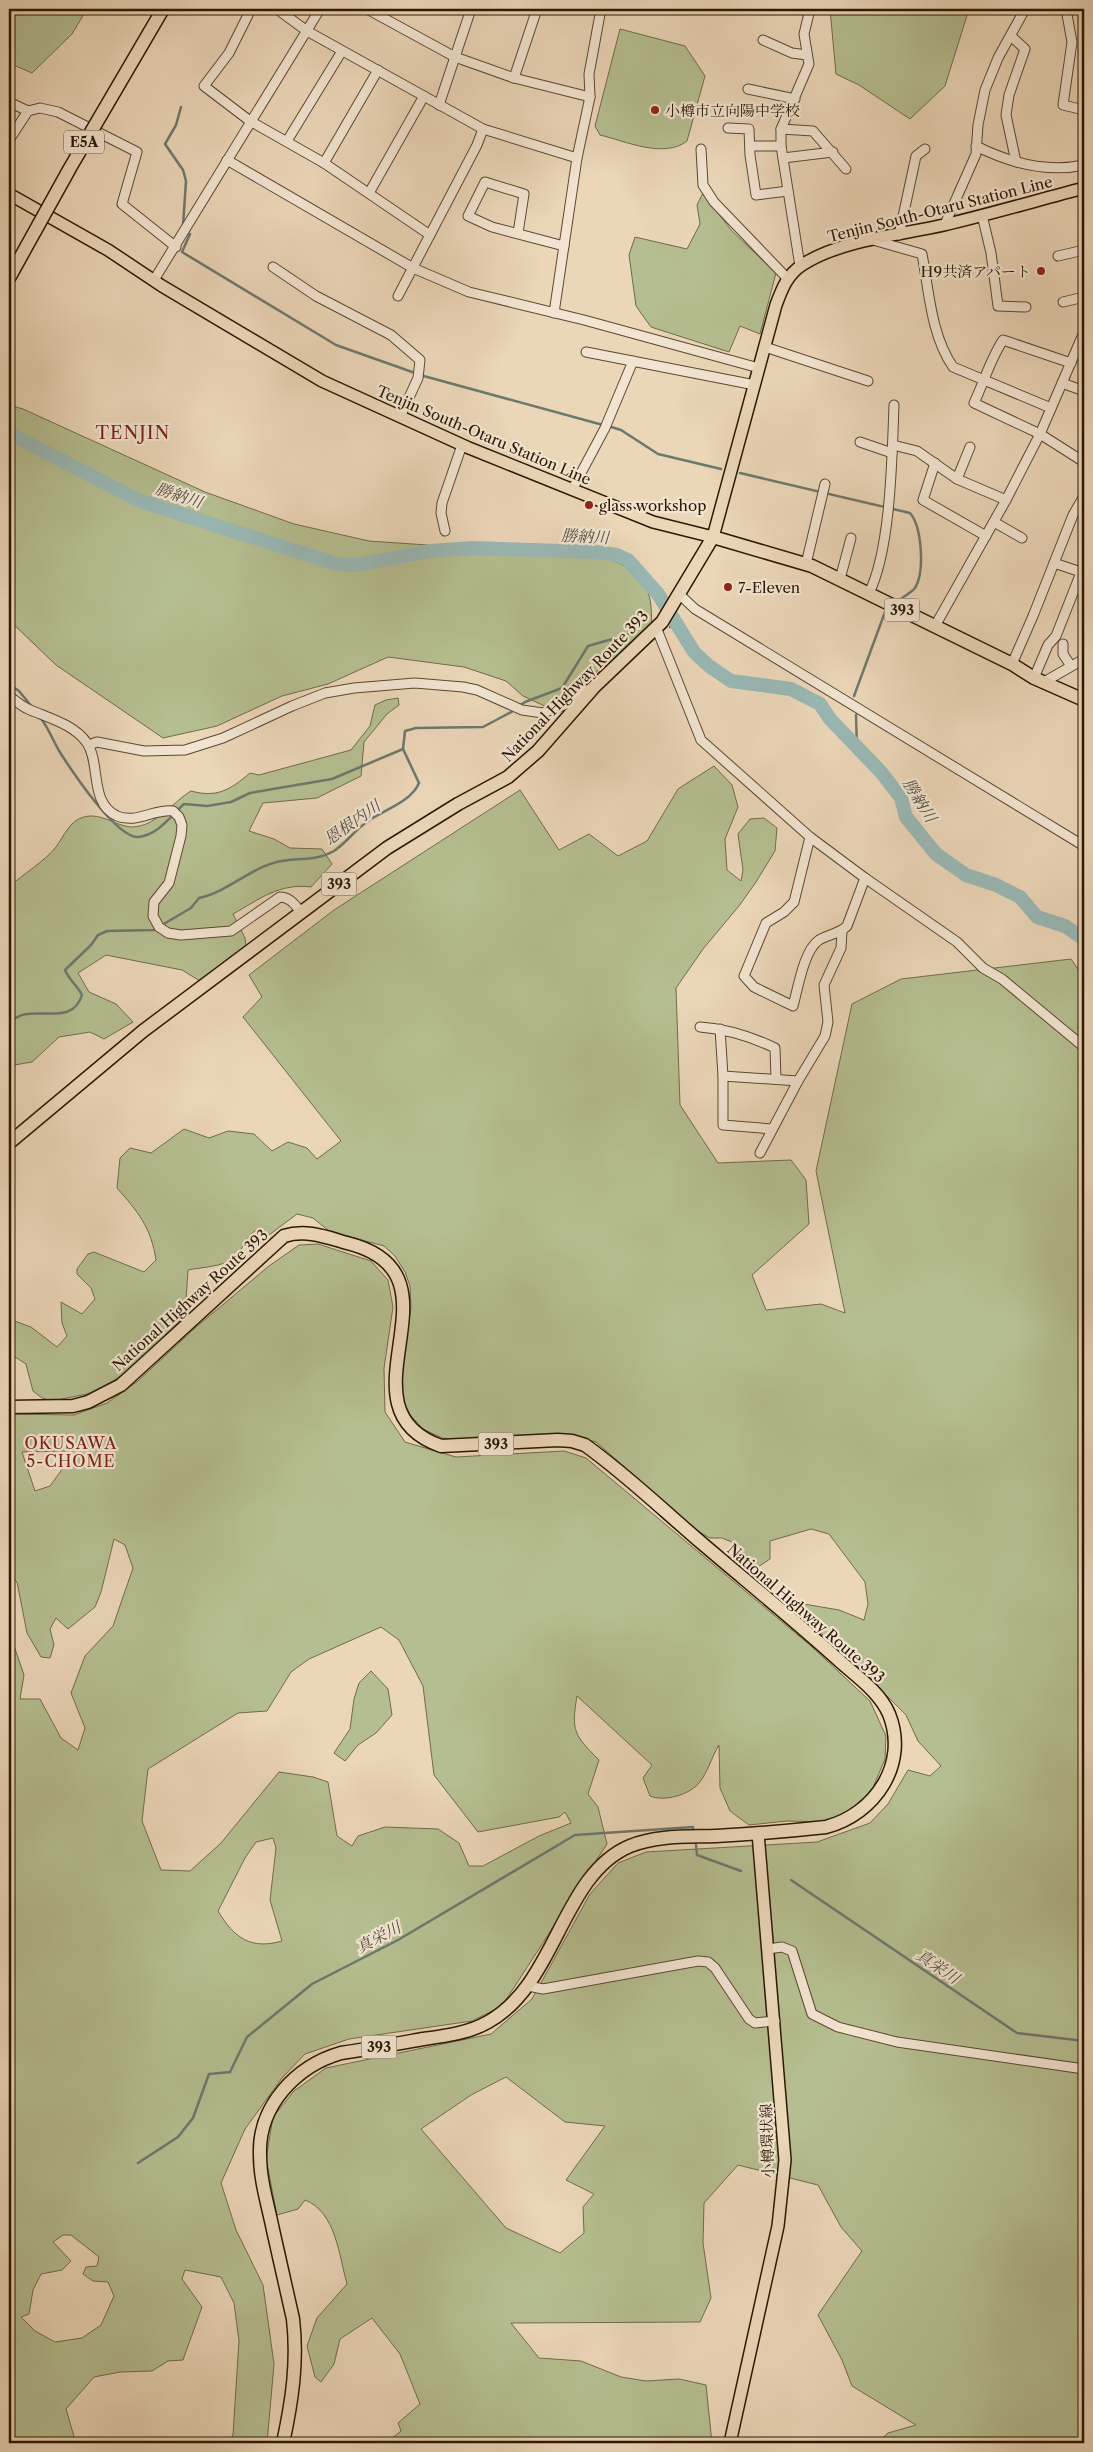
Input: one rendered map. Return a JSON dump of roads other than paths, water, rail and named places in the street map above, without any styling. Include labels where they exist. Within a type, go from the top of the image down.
[{"type":"highway","name":"E5A","points":[[9,268],[158,9]]},
{"type":"highway","name":"E5A","points":[[9,278],[74,159],[163,9]]},
{"type":"highway","name":"393","points":[[713,537],[806,564],[1012,664],[1039,680],[1084,700]]},
{"type":"highway","name":"National Highway Route 393","points":[[9,1143],[143,1031],[387,848],[458,804],[508,777],[538,751],[594,688],[659,624],[713,537]]},
{"type":"highway","name":"National Highway Route 393","points":[[9,1407],[73,1406],[88,1402],[120,1385],[284,1236],[296,1232],[308,1233],[365,1247],[377,1253],[393,1268],[400,1282],[404,1298],[396,1390],[405,1420],[415,1432],[441,1446],[558,1440],[572,1441],[585,1445],[806,1630],[882,1700],[892,1726],[894,1754],[887,1779],[872,1801],[849,1818],[826,1828],[662,1839],[631,1846],[616,1854],[590,1877],[528,1986],[502,2014],[487,2023],[458,2034],[341,2053],[322,2059],[286,2086],[268,2113],[262,2131],[260,2154],[262,2180],[293,2319],[295,2341],[294,2390],[283,2443]]},
{"type":"main road","name":"Tenjin South-Otaru Station Line","points":[[9,194],[108,250],[154,280],[322,380],[462,445],[572,490],[653,522],[713,537],[776,305],[787,278],[800,266],[816,256],[1084,188]]},
{"type":"main road","name":"小樽環状線","points":[[730,2443],[778,2226],[783,2194],[785,2152],[758,1833]]},
{"type":"street","points":[[251,9],[229,53],[204,86],[250,122],[324,163],[430,235]]},
{"type":"street","points":[[279,9],[307,31],[483,129],[577,158]]},
{"type":"street","points":[[154,280],[176,247],[320,9]]},
{"type":"street","points":[[367,9],[455,57],[514,78],[590,97]]},
{"type":"street","points":[[439,105],[471,9]]},
{"type":"street","points":[[514,78],[537,9]]},
{"type":"street","points":[[554,313],[577,158],[590,97],[589,74],[601,9]]},
{"type":"street","points":[[800,266],[781,146],[781,129],[809,64],[804,34],[810,9]]},
{"type":"street","points":[[945,224],[976,154],[978,125],[985,90],[1025,9]]},
{"type":"street","points":[[1066,9],[1072,42],[1063,105],[1084,110]]},
{"type":"street","points":[[1011,36],[1025,49],[1009,95],[1006,115],[1016,162]]},
{"type":"street","points":[[763,40],[792,54],[808,55]]},
{"type":"street","points":[[287,141],[342,51]]},
{"type":"street","points":[[324,163],[378,70]]},
{"type":"street","points":[[748,89],[795,99]]},
{"type":"street","points":[[369,194],[424,96]]},
{"type":"street","points":[[9,102],[28,111],[40,108],[58,112],[137,152],[122,204],[176,247]]},
{"type":"street","points":[[9,140],[28,111]]},
{"type":"street","points":[[728,128],[749,129],[756,195],[788,191]]},
{"type":"street","points":[[398,296],[477,146],[483,129]]},
{"type":"street","points":[[781,129],[813,131],[846,169]]},
{"type":"street","points":[[750,146],[781,146]]},
{"type":"street","points":[[976,146],[999,158],[1016,162],[1065,169],[1084,165]]},
{"type":"street","points":[[701,149],[703,185],[714,202],[787,278]]},
{"type":"street","points":[[899,234],[916,156],[926,149]]},
{"type":"street","points":[[783,158],[833,152]]},
{"type":"street","points":[[227,160],[413,268],[469,292],[759,368]]},
{"type":"street","points":[[518,233],[524,194],[485,182],[468,216],[492,227],[564,246]]},
{"type":"street","points":[[982,215],[991,253],[998,306],[1026,307]]},
{"type":"street","points":[[873,240],[922,254],[932,309],[945,355],[953,366],[1051,408]]},
{"type":"street","points":[[1058,256],[1084,250]]},
{"type":"street","points":[[273,267],[316,296],[391,336],[420,360],[418,378],[400,417]]},
{"type":"street","points":[[1063,302],[1084,297]]},
{"type":"street","points":[[935,626],[994,522],[1040,434],[1084,332]]},
{"type":"street","points":[[1071,363],[1002,340],[991,358],[985,381],[974,403],[1040,434],[1084,462]]},
{"type":"street","points":[[765,347],[868,381]]},
{"type":"street","points":[[586,352],[755,384]]},
{"type":"street","points":[[572,490],[604,428],[633,361]]},
{"type":"street","points":[[1062,383],[1084,390]]},
{"type":"street","points":[[869,593],[878,576],[888,508],[894,405]]},
{"type":"street","points":[[860,442],[892,449],[917,451],[957,478],[1006,500]]},
{"type":"street","points":[[445,531],[441,513],[442,503],[462,445]]},
{"type":"street","points":[[957,478],[970,447]]},
{"type":"street","points":[[935,463],[923,500],[986,536]]},
{"type":"street","points":[[806,564],[825,484]]},
{"type":"street","points":[[1012,664],[1054,563],[1081,508],[1084,496]]},
{"type":"street","points":[[994,522],[1022,538]]},
{"type":"street","points":[[840,579],[851,538]]},
{"type":"street","points":[[1039,680],[1048,645],[1056,636],[1083,570],[1054,563]]},
{"type":"street","points":[[678,596],[695,609],[1084,846]]},
{"type":"street","points":[[659,624],[702,740],[810,836],[865,878],[957,942],[983,968],[1002,979],[1084,1047]]},
{"type":"street","points":[[1063,644],[1063,654],[1071,666]]},
{"type":"street","points":[[1039,680],[1084,659]]},
{"type":"street","points":[[88,745],[97,742],[144,750],[186,750],[223,738],[325,693],[354,688],[415,683],[464,687],[477,690],[518,708],[542,712],[554,710],[564,705],[576,693],[594,688]]},
{"type":"street","points":[[9,696],[26,708],[61,722],[81,736],[88,745],[101,800],[108,810],[116,815],[130,819],[164,810],[172,811],[179,818],[182,824],[181,836],[169,883],[154,902],[153,916],[159,927],[168,933],[181,936],[231,931],[280,898],[285,897],[294,902],[301,912]]},
{"type":"street","points":[[810,836],[794,902],[784,912],[766,923],[744,976],[754,987],[793,1006],[810,948],[820,940],[842,931],[847,926],[865,878]]},
{"type":"street","points":[[760,1153],[798,1080],[824,1036],[828,1022],[824,985],[841,948],[842,931]]},
{"type":"street","points":[[700,1027],[720,1029],[755,1038],[775,1048],[776,1079]]},
{"type":"street","points":[[720,1029],[723,1076],[723,1125],[772,1129]]},
{"type":"street","points":[[723,1076],[798,1080]]},
{"type":"street","points":[[768,1950],[782,1947],[792,1951],[812,2014],[838,2027],[897,2042],[1084,2069]]},
{"type":"street","points":[[528,1986],[543,1989],[698,1961],[708,1962],[715,1968],[748,2019],[754,2023],[775,2022]]},
{"type":"waterway","points":[[181,107],[176,125],[165,144],[183,170],[186,181],[183,226]]},
{"type":"waterway","points":[[190,234],[182,252],[336,345],[415,373]]},
{"type":"waterway","points":[[420,375],[603,425]]},
{"type":"waterway","points":[[608,426],[621,430],[658,454],[721,469]]},
{"type":"waterway","name":"勝納川","points":[[9,433],[140,501],[336,564],[357,565],[430,551],[473,548],[595,552],[617,555],[628,560],[658,594],[694,652],[709,666],[731,681],[791,689],[820,704],[830,719],[881,772],[901,798],[906,817],[936,854],[966,875],[996,885],[1020,897],[1037,917],[1065,926],[1084,939]]},
{"type":"waterway","points":[[740,473],[910,513],[917,528],[921,550],[920,572],[915,588],[902,598]]},
{"type":"waterway","points":[[854,696],[885,612]]},
{"type":"waterway","name":"恩根内川","points":[[670,627],[676,622]]},
{"type":"waterway","name":"恩根内川","points":[[519,706],[562,688],[588,646],[630,634]]},
{"type":"waterway","points":[[9,684],[19,691],[32,707]]},
{"type":"waterway","name":"恩根内川","points":[[162,925],[191,908],[199,898],[221,890],[261,868],[282,861],[308,859],[334,851],[368,821],[404,800],[415,790],[419,783],[403,749],[405,731],[416,728],[483,727],[515,710]]},
{"type":"waterway","points":[[856,715],[857,749]]},
{"type":"waterway","points":[[40,717],[76,777],[97,804],[119,827],[129,835],[138,837],[145,836],[157,829],[184,804],[207,806],[231,802],[250,793],[332,779],[403,749]]},
{"type":"waterway","name":"恩根内川","points":[[9,1024],[17,1017],[27,1014],[59,1013],[69,1011],[76,1006],[82,995],[65,970],[91,945],[98,935],[107,931],[154,930],[158,928]]},
{"type":"waterway","name":"真栄川","points":[[138,2163],[178,2137],[193,2118],[209,2074],[230,2072],[247,2037],[312,1984],[398,1940],[575,1835],[693,1827],[693,1829]]},
{"type":"waterway","name":"真栄川","points":[[696,1845],[697,1855],[741,1871]]},
{"type":"waterway","name":"真栄川","points":[[791,1880],[1017,2033],[1084,2041]]},
{"type":"place","name":"小樽市立向陽中学校","points":[[655,110]]},
{"type":"place","name":"H9共済アパート","points":[[1041,271]]},
{"type":"place","name":"glass workshop","points":[[589,505]]},
{"type":"place","name":"7-Eleven","points":[[728,587]]},
{"type":"district","name":"TENJIN","points":[[133,433]]},
{"type":"district","name":"OKUSAWA 5-CHOME","points":[[71,1452]]}]
